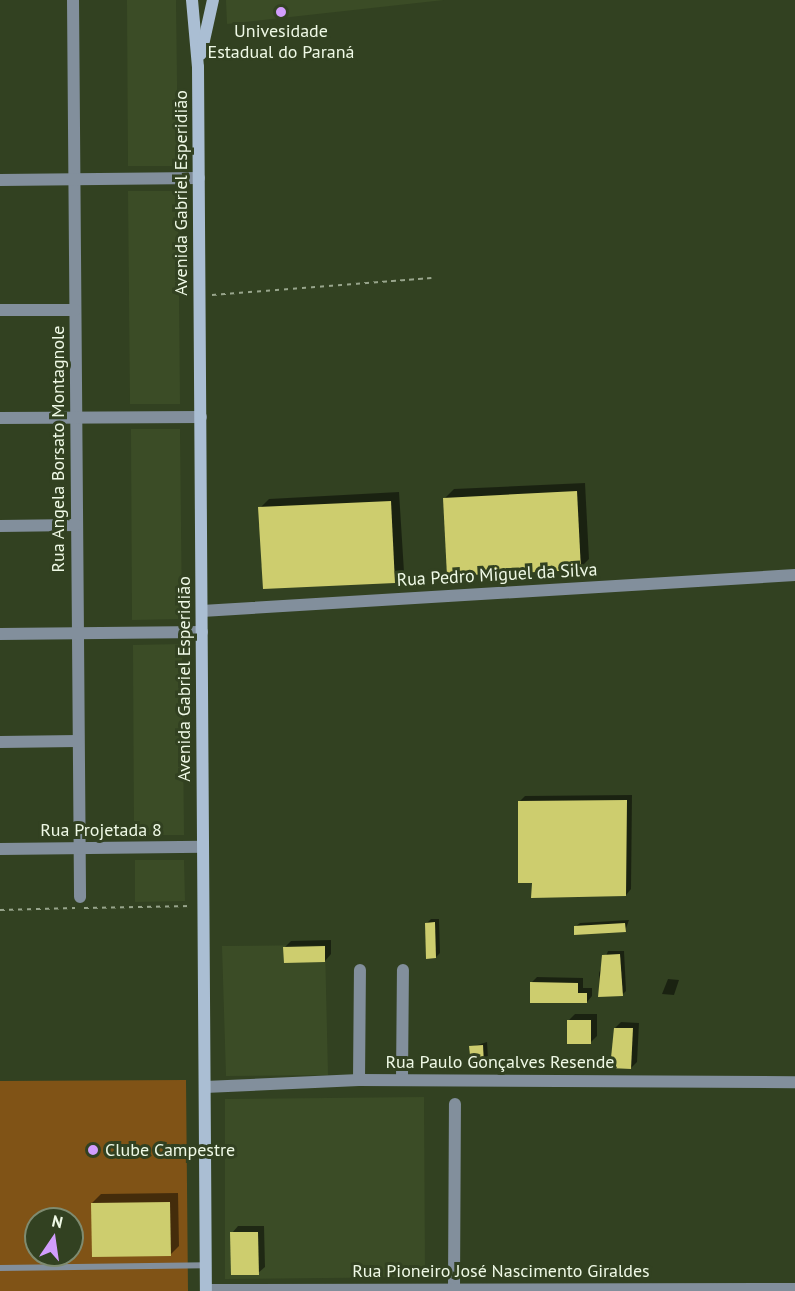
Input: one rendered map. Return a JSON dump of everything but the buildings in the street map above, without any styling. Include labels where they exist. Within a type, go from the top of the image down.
[{"type":"main road","name":"Avenida Gabriel Esperidião","points":[[192,0],[198,67],[206,1290]]},
{"type":"main road","name":"Avenida Gabriel Esperidião","points":[[198,67],[213,0]]},
{"type":"street","name":"Rua Angela Borsato Montagnole","points":[[73,0],[80,897]]},
{"type":"street","points":[[0,180],[199,178]]},
{"type":"street","points":[[0,310],[75,310]]},
{"type":"street","points":[[0,418],[201,417]]},
{"type":"street","points":[[0,526],[76,525]]},
{"type":"street","name":"Rua Pedro Miguel da Silva","points":[[202,611],[795,575]]},
{"type":"street","points":[[0,634],[202,632]]},
{"type":"street","points":[[0,742],[78,741]]},
{"type":"street","name":"Rua Projetada 8","points":[[0,849],[203,847]]},
{"type":"street","points":[[359,1080],[360,970]]},
{"type":"street","points":[[402,1079],[403,970]]},
{"type":"street","name":"Rua Paulo Gonçalves Resende","points":[[205,1087],[402,1079],[795,1082]]},
{"type":"street","points":[[454,1287],[455,1104]]},
{"type":"street","name":"Rua Pioneiro José Nascimento Giraldes","points":[[206,1290],[454,1287],[536,1290],[795,1289]]},
{"type":"lane","points":[[0,1268],[206,1265]]},
{"type":"path","points":[[200,296],[431,278]]},
{"type":"path","points":[[0,910],[203,906]]},
{"type":"shaded area","points":[[127,0],[176,0],[178,166],[128,166]]},
{"type":"shaded area","name":"Univesidade Estadual do Paraná","points":[[226,0],[444,0],[227,24]]},
{"type":"shaded area","points":[[128,191],[178,191],[180,404],[130,404]]},
{"type":"shaded area","points":[[131,429],[180,429],[182,619],[132,620]]},
{"type":"shaded area","points":[[182,644],[184,835],[134,835],[133,645]]},
{"type":"shaded area","points":[[135,860],[184,860],[185,901],[135,902]]},
{"type":"shaded area","points":[[325,945],[328,1075],[226,1076],[222,946]]},
{"type":"shaded area","name":"Clube Campestre","points":[[186,1080],[188,1291],[0,1291],[0,1081]]},
{"type":"shaded area","points":[[424,1097],[425,1277],[225,1279],[225,1099]]},
{"type":"place","name":"Univesidade Estadual do Paraná","points":[[281,12]]},
{"type":"place","name":"Clube Campestre","points":[[93,1150]]}]
